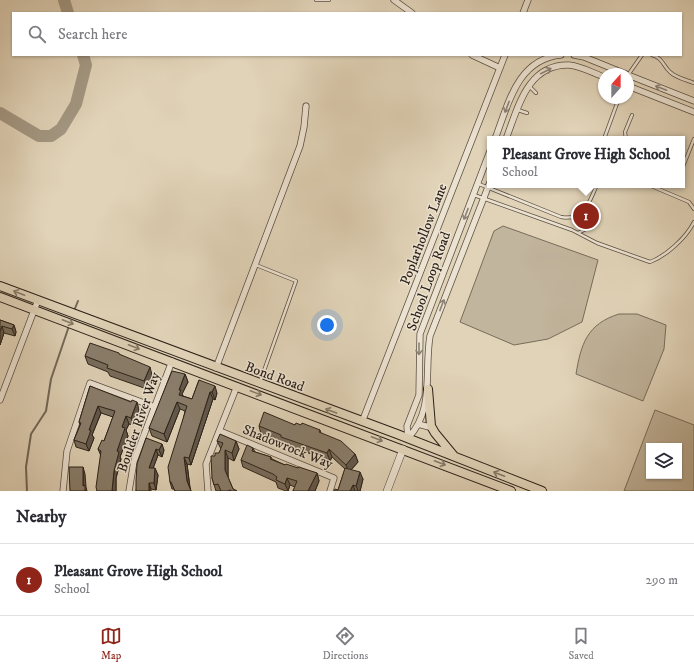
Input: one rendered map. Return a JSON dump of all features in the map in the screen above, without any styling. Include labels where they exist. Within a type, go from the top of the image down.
[{"type":"main road","name":"Bond Road","points":[[0,286],[216,368],[408,438],[542,491]]},
{"type":"main road","name":"Bond Road","points":[[0,297],[54,316],[511,491]]},
{"type":"main road","points":[[172,361],[180,359],[225,375],[233,374]]},
{"type":"main road","points":[[428,389],[433,428],[443,444],[456,458]]},
{"type":"street","points":[[394,0],[411,12]]},
{"type":"street","points":[[522,12],[528,0]]},
{"type":"street","points":[[474,56],[500,68]]},
{"type":"street","name":"Poplarhollow Lane","points":[[362,422],[506,56]]},
{"type":"street","points":[[496,136],[516,84],[524,73],[537,62],[553,56]]},
{"type":"street","points":[[579,56],[610,68]]},
{"type":"street","points":[[507,136],[528,86],[543,72],[555,66],[570,65],[598,75]]},
{"type":"street","points":[[634,78],[694,100]]},
{"type":"street","points":[[634,88],[694,112]]},
{"type":"street","points":[[216,368],[300,146],[306,106]]},
{"type":"street","name":"School Loop Road","points":[[408,438],[407,426],[418,395],[420,334],[487,159]]},
{"type":"street","name":"School Loop Road","points":[[408,438],[416,430],[425,407],[428,389],[428,346],[430,336],[488,188]]},
{"type":"street","points":[[0,400],[38,300]]},
{"type":"street","name":"Boulder River Way","points":[[129,491],[134,461],[172,361]]},
{"type":"street","points":[[63,491],[67,451],[90,382],[155,407]]},
{"type":"street","points":[[208,491],[206,464],[237,386]]},
{"type":"street","points":[[418,424],[433,428]]},
{"type":"street","name":"Shadowrock Way","points":[[220,431],[334,478],[330,491]]},
{"type":"street","points":[[387,491],[403,449]]},
{"type":"lane","points":[[316,0],[329,0]]},
{"type":"lane","points":[[632,68],[641,56]]},
{"type":"lane","points":[[654,56],[662,60],[670,72],[674,75],[694,83]]},
{"type":"lane","points":[[528,86],[536,93]]},
{"type":"lane","points":[[605,136],[617,104]]},
{"type":"lane","points":[[518,110],[528,113]]},
{"type":"lane","points":[[626,136],[625,132],[632,115]]},
{"type":"lane","points":[[685,162],[694,139]]},
{"type":"lane","points":[[478,184],[487,185]]},
{"type":"lane","points":[[496,188],[561,217],[571,219],[582,214],[595,188]]},
{"type":"lane","points":[[656,188],[689,202],[694,209]]},
{"type":"lane","points":[[474,195],[650,262],[659,259],[690,230],[694,222]]},
{"type":"lane","points":[[586,207],[594,210]]},
{"type":"lane","points":[[577,233],[592,226]]},
{"type":"lane","points":[[255,265],[296,281],[259,384]]},
{"type":"shaded area","points":[[503,226],[598,260],[582,322],[548,339],[514,345],[460,322],[494,231]]},
{"type":"shaded area","points":[[619,314],[637,314],[666,325],[664,349],[643,401],[576,374],[580,353],[587,336],[599,323]]},
{"type":"shaded area","points":[[655,410],[694,425],[694,491],[624,491]]},
{"type":"building","points":[[0,320],[14,325],[12,329],[2,326],[0,331]]},
{"type":"building","points":[[90,343],[119,353],[150,367],[144,381],[107,368],[108,365],[85,356]]},
{"type":"building","points":[[172,371],[185,374],[179,390],[181,390],[179,395],[192,399],[199,380],[215,386],[212,392],[210,392],[189,458],[184,457],[187,481],[191,491],[175,491],[170,482],[168,467],[187,406],[177,402],[164,434],[149,428]]},
{"type":"building","points":[[90,386],[131,402],[132,400],[137,402],[131,418],[126,416],[122,427],[125,428],[117,451],[119,452],[114,471],[112,491],[97,491],[96,487],[101,451],[98,449],[102,440],[104,441],[115,411],[98,406],[89,430],[91,430],[86,444],[74,440],[81,423],[79,422]]},
{"type":"building","points":[[264,412],[295,425],[296,423],[301,425],[302,423],[320,430],[319,432],[341,441],[355,454],[346,465],[329,449],[327,453],[281,437],[281,435],[259,426]]},
{"type":"building","points":[[220,434],[236,441],[232,453],[225,450],[225,470],[233,489],[237,491],[221,491],[218,484],[214,485],[212,478],[211,456],[215,456],[215,453],[219,453],[223,443],[217,441]]},
{"type":"building","points":[[146,438],[162,444],[159,450],[156,449],[149,468],[155,468],[154,483],[149,483],[149,491],[136,491],[137,464]]},
{"type":"building","points":[[247,445],[253,448],[252,451],[271,457],[270,459],[285,465],[299,467],[317,473],[308,491],[293,491],[297,481],[287,478],[285,484],[276,480],[277,477],[273,474],[241,460]]},
{"type":"building","points":[[69,467],[83,467],[83,486],[85,485],[85,491],[70,491]]},
{"type":"building","points":[[345,468],[360,472],[356,486],[353,485],[350,491],[334,491],[335,489],[338,490]]},
{"type":"waterway","points":[[64,0],[68,12]]},
{"type":"waterway","points":[[0,113],[39,136],[51,136],[61,129],[76,104],[86,65],[83,56]]},
{"type":"waterway","points":[[74,311],[78,301]]},
{"type":"waterway","points":[[27,491],[26,467],[31,434],[46,411],[51,379],[69,326]]},
{"type":"place","name":"Pleasant Grove High School","points":[[586,216]]}]
